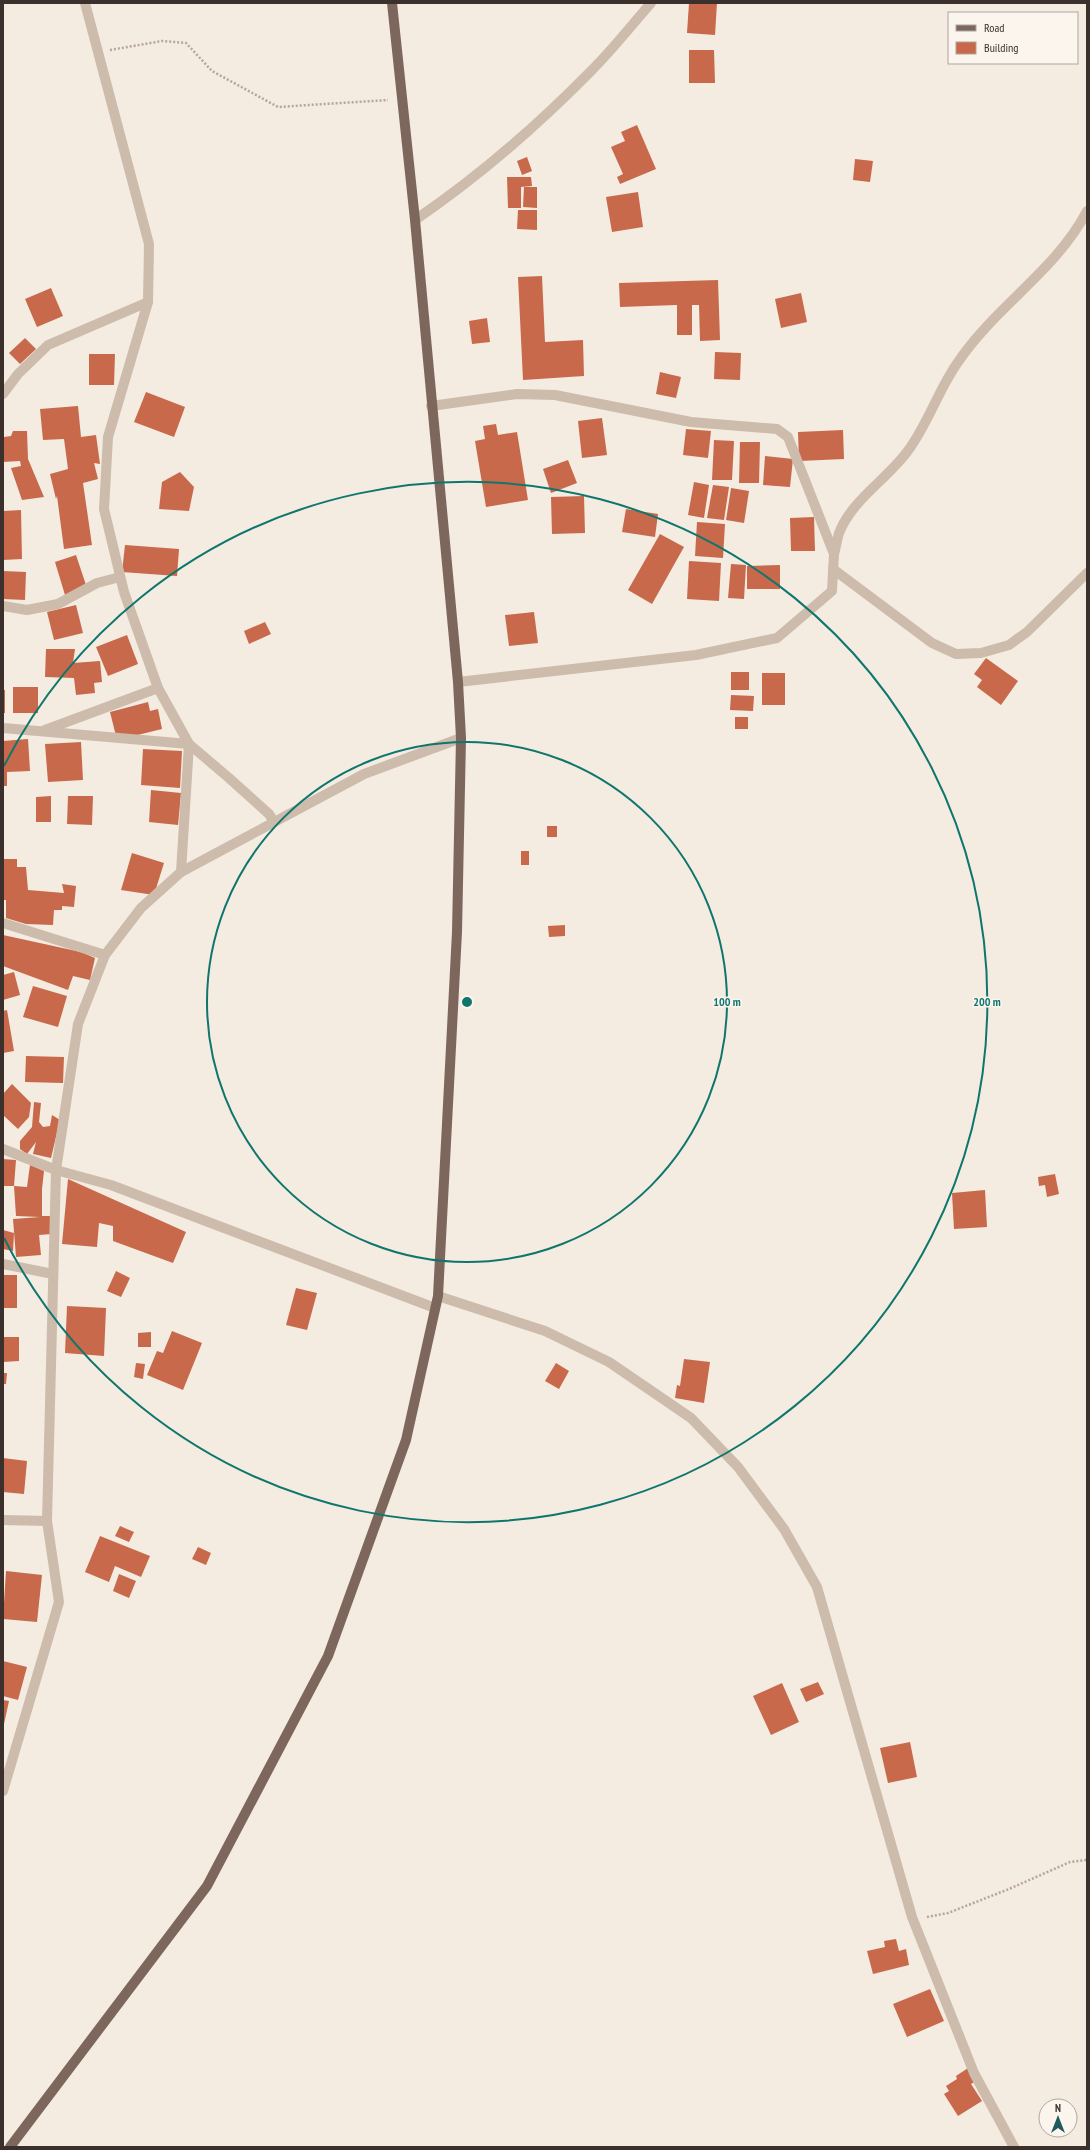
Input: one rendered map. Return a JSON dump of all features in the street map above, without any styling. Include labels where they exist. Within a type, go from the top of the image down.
[{"type":"main road","points":[[10,2147],[208,1886],[328,1656],[406,1440],[438,1296],[458,932],[461,738],[458,682],[431,406],[415,220],[392,3]]},
{"type":"street","points":[[85,3],[149,244],[148,302],[108,437],[104,509],[124,592],[158,688],[189,744],[229,778],[268,814],[274,822]]},
{"type":"street","points":[[415,220],[454,194],[501,155],[591,71],[651,3]]},
{"type":"street","points":[[458,682],[696,655],[778,638],[832,591],[834,554],[839,533],[854,507],[907,453],[956,365],[980,334],[1062,251],[1087,211]]},
{"type":"street","points":[[3,394],[18,374],[48,345],[148,302]]},
{"type":"street","points":[[431,406],[517,394],[555,395],[691,422],[777,429],[788,437],[834,554]]},
{"type":"street","points":[[833,569],[932,643],[956,654],[981,653],[1009,646],[1027,632],[1087,573]]},
{"type":"street","points":[[3,606],[27,610],[58,604],[97,583],[120,576]]},
{"type":"street","points":[[41,732],[158,688]]},
{"type":"street","points":[[3,728],[189,744]]},
{"type":"street","points":[[3,1791],[59,1602],[47,1520],[56,1170],[78,1024],[105,955],[141,908],[181,872],[364,774],[461,738]]},
{"type":"street","points":[[181,872],[189,744]]},
{"type":"street","points":[[3,923],[105,955]]},
{"type":"street","points":[[3,1150],[56,1170],[111,1185],[435,1308]]},
{"type":"street","points":[[3,1264],[53,1274]]},
{"type":"street","points":[[438,1296],[545,1331],[609,1362],[692,1418],[738,1467],[784,1529],[817,1588],[912,1917],[974,2073],[1014,2147]]},
{"type":"street","points":[[3,1520],[47,1520]]},
{"type":"path","points":[[98,53],[162,41],[186,43],[212,71],[278,107],[402,99]]},
{"type":"path","points":[[912,1917],[948,1913],[1009,1889],[1070,1862],[1087,1860]]},
{"type":"building","points":[[689,3],[717,3],[715,35],[687,33]]},
{"type":"building","points":[[689,50],[714,50],[715,83],[689,83]]},
{"type":"building","points":[[637,125],[656,169],[620,184],[617,177],[623,174],[611,147],[625,141],[621,132]]},
{"type":"building","points":[[527,157],[532,171],[522,175],[517,161]]},
{"type":"building","points":[[855,159],[873,161],[870,182],[853,180]]},
{"type":"building","points":[[507,177],[531,177],[532,186],[521,187],[521,208],[508,208]]},
{"type":"building","points":[[524,187],[537,187],[537,208],[523,207]]},
{"type":"building","points":[[638,192],[643,227],[612,232],[606,197]]},
{"type":"building","points":[[518,210],[537,210],[537,230],[517,229]]},
{"type":"building","points":[[542,276],[545,342],[583,340],[584,376],[523,380],[518,277]]},
{"type":"building","points":[[718,280],[720,340],[700,341],[699,305],[692,305],[692,335],[677,335],[677,305],[620,307],[619,283]]},
{"type":"building","points":[[51,288],[63,316],[37,327],[25,299]]},
{"type":"building","points":[[801,293],[807,322],[781,328],[775,299]]},
{"type":"building","points":[[487,318],[490,342],[472,344],[469,321]]},
{"type":"building","points":[[25,338],[36,349],[20,364],[9,353]]},
{"type":"building","points":[[715,352],[741,353],[740,380],[714,379]]},
{"type":"building","points":[[89,354],[115,354],[114,385],[89,385]]},
{"type":"building","points":[[660,372],[681,377],[676,398],[656,394]]},
{"type":"building","points":[[146,392],[185,407],[174,437],[134,422]]},
{"type":"building","points":[[78,406],[81,437],[96,435],[100,464],[94,463],[98,479],[83,483],[92,545],[64,549],[57,496],[56,499],[50,474],[68,469],[64,439],[43,440],[40,409]]},
{"type":"building","points":[[602,418],[607,455],[582,458],[578,421]]},
{"type":"building","points":[[496,424],[498,435],[517,432],[528,500],[486,507],[475,441],[485,439],[483,426]]},
{"type":"building","points":[[686,429],[711,431],[708,458],[683,455]]},
{"type":"building","points":[[843,430],[844,459],[799,461],[798,432]]},
{"type":"building","points":[[13,431],[27,431],[28,459],[44,497],[22,500],[11,468],[21,466],[20,461],[3,462],[4,437],[11,436]]},
{"type":"building","points":[[714,440],[734,441],[732,480],[712,480]]},
{"type":"building","points":[[740,442],[760,442],[759,483],[739,483]]},
{"type":"building","points":[[765,456],[793,459],[790,487],[763,485]]},
{"type":"building","points":[[568,460],[577,483],[551,493],[543,469]]},
{"type":"building","points":[[180,472],[194,487],[189,511],[159,509],[162,482]]},
{"type":"building","points":[[694,482],[709,485],[704,518],[688,515]]},
{"type":"building","points":[[713,485],[729,487],[724,520],[707,518]]},
{"type":"building","points":[[731,488],[749,491],[744,523],[726,520]]},
{"type":"building","points":[[584,496],[585,533],[552,534],[551,497]]},
{"type":"building","points":[[626,509],[658,514],[655,537],[622,532]]},
{"type":"building","points":[[21,510],[22,559],[3,560],[3,511]]},
{"type":"building","points":[[814,517],[815,551],[791,551],[790,518]]},
{"type":"building","points":[[697,522],[725,524],[723,558],[695,556]]},
{"type":"building","points":[[660,534],[684,547],[652,604],[628,590]]},
{"type":"building","points":[[125,545],[179,549],[177,576],[122,572]]},
{"type":"building","points":[[76,555],[87,588],[65,595],[55,562]]},
{"type":"building","points":[[689,561],[721,563],[719,601],[687,599]]},
{"type":"building","points":[[731,564],[746,565],[744,599],[728,598]]},
{"type":"building","points":[[780,565],[780,589],[747,589],[747,566]]},
{"type":"building","points":[[3,571],[26,572],[25,600],[3,599]]},
{"type":"building","points":[[76,605],[83,633],[54,640],[47,612]]},
{"type":"building","points":[[534,612],[538,643],[509,646],[505,615]]},
{"type":"building","points":[[265,622],[271,634],[249,644],[244,631]]},
{"type":"building","points":[[127,635],[138,664],[108,676],[96,647]]},
{"type":"building","points":[[46,649],[75,649],[73,663],[100,661],[102,682],[94,683],[95,693],[76,695],[74,678],[45,677]]},
{"type":"building","points":[[986,658],[1018,681],[1001,705],[977,687],[982,680],[974,674]]},
{"type":"building","points":[[731,672],[749,672],[749,690],[731,690]]},
{"type":"building","points":[[762,673],[785,673],[785,705],[762,705]]},
{"type":"building","points":[[13,687],[38,687],[38,713],[13,713]]},
{"type":"building","points":[[3,690],[5,690],[5,713],[3,713]]},
{"type":"building","points":[[731,695],[754,696],[753,711],[730,710]]},
{"type":"building","points":[[148,702],[150,711],[158,709],[162,729],[117,740],[110,712]]},
{"type":"building","points":[[735,717],[748,717],[748,729],[735,729]]},
{"type":"building","points":[[28,739],[30,771],[7,772],[7,786],[3,786],[3,741]]},
{"type":"building","points":[[81,742],[83,780],[48,782],[45,744]]},
{"type":"building","points":[[143,749],[182,751],[180,788],[141,785]]},
{"type":"building","points":[[151,790],[181,793],[178,825],[149,822]]},
{"type":"building","points":[[51,796],[51,822],[36,822],[36,797]]},
{"type":"building","points":[[68,796],[93,796],[92,825],[67,824]]},
{"type":"building","points":[[547,826],[557,826],[557,837],[547,837]]},
{"type":"building","points":[[521,851],[529,851],[529,865],[521,865]]},
{"type":"building","points":[[132,853],[164,863],[154,895],[121,890]]},
{"type":"building","points":[[3,859],[17,859],[17,867],[26,867],[28,890],[64,893],[62,884],[76,886],[74,907],[62,906],[62,910],[54,910],[53,925],[26,924],[6,918],[6,900],[3,900]]},
{"type":"building","points":[[565,925],[565,936],[549,937],[548,926]]},
{"type":"building","points":[[3,935],[81,952],[95,958],[90,980],[73,976],[68,990],[3,966]]},
{"type":"building","points":[[14,972],[20,995],[3,1000],[3,975]]},
{"type":"building","points":[[33,986],[67,996],[58,1027],[23,1017]]},
{"type":"building","points":[[7,1010],[14,1051],[3,1053],[3,1011]]},
{"type":"building","points":[[26,1056],[64,1057],[63,1083],[25,1082]]},
{"type":"building","points":[[12,1084],[31,1103],[29,1117],[18,1129],[3,1115],[3,1094]]},
{"type":"building","points":[[34,1102],[41,1103],[39,1122],[43,1127],[50,1126],[52,1115],[60,1120],[51,1158],[33,1154],[36,1142],[27,1154],[20,1149],[20,1141],[32,1127]]},
{"type":"building","points":[[3,1159],[16,1160],[14,1186],[3,1186]]},
{"type":"building","points":[[30,1165],[44,1171],[42,1216],[51,1216],[52,1234],[39,1235],[41,1255],[16,1257],[13,1219],[40,1217],[16,1216],[14,1186],[27,1187]]},
{"type":"building","points":[[1055,1174],[1059,1194],[1047,1197],[1045,1185],[1039,1186],[1038,1177]]},
{"type":"building","points":[[68,1179],[186,1232],[173,1263],[113,1241],[113,1226],[99,1223],[97,1247],[62,1244]]},
{"type":"building","points":[[985,1190],[987,1227],[954,1229],[952,1193]]},
{"type":"building","points":[[3,1230],[14,1233],[13,1251],[3,1249]]},
{"type":"building","points":[[116,1271],[130,1278],[121,1297],[107,1291]]},
{"type":"building","points":[[3,1275],[17,1275],[17,1308],[3,1308]]},
{"type":"building","points":[[296,1288],[317,1293],[307,1330],[286,1325]]},
{"type":"building","points":[[67,1306],[106,1308],[104,1356],[65,1353]]},
{"type":"building","points":[[172,1331],[202,1343],[183,1390],[147,1375],[157,1351],[163,1353]]},
{"type":"building","points":[[151,1332],[151,1347],[138,1347],[138,1333]]},
{"type":"building","points":[[3,1337],[19,1337],[19,1361],[3,1362]]},
{"type":"building","points":[[684,1359],[710,1362],[704,1403],[675,1398],[677,1385],[680,1386]]},
{"type":"building","points":[[136,1363],[145,1364],[143,1379],[134,1377]]},
{"type":"building","points":[[556,1363],[569,1371],[559,1389],[545,1381]]},
{"type":"building","points":[[3,1373],[7,1373],[6,1384],[3,1384]]},
{"type":"building","points":[[3,1458],[27,1461],[24,1494],[3,1492]]},
{"type":"building","points":[[120,1526],[134,1532],[129,1542],[115,1536]]},
{"type":"building","points":[[100,1536],[150,1556],[141,1577],[115,1566],[109,1582],[85,1572]]},
{"type":"building","points":[[198,1547],[211,1553],[206,1565],[192,1559]]},
{"type":"building","points":[[6,1571],[42,1575],[37,1622],[3,1619]]},
{"type":"building","points":[[119,1574],[136,1581],[129,1598],[113,1591]]},
{"type":"building","points":[[3,1661],[27,1667],[18,1700],[3,1696]]},
{"type":"building","points":[[818,1682],[824,1694],[806,1702],[800,1689]]},
{"type":"building","points":[[782,1683],[799,1722],[771,1735],[753,1696]]},
{"type":"building","points":[[3,1700],[9,1701],[4,1724],[3,1724]]},
{"type":"building","points":[[910,1742],[917,1777],[888,1783],[880,1748]]},
{"type":"building","points":[[896,1939],[899,1951],[906,1949],[909,1965],[873,1974],[867,1951],[885,1947],[884,1941]]},
{"type":"building","points":[[930,1989],[944,2021],[907,2037],[893,2004]]},
{"type":"building","points":[[968,2068],[976,2081],[971,2084],[982,2101],[958,2116],[944,2094],[949,2091],[946,2086],[957,2079],[956,2076]]}]
